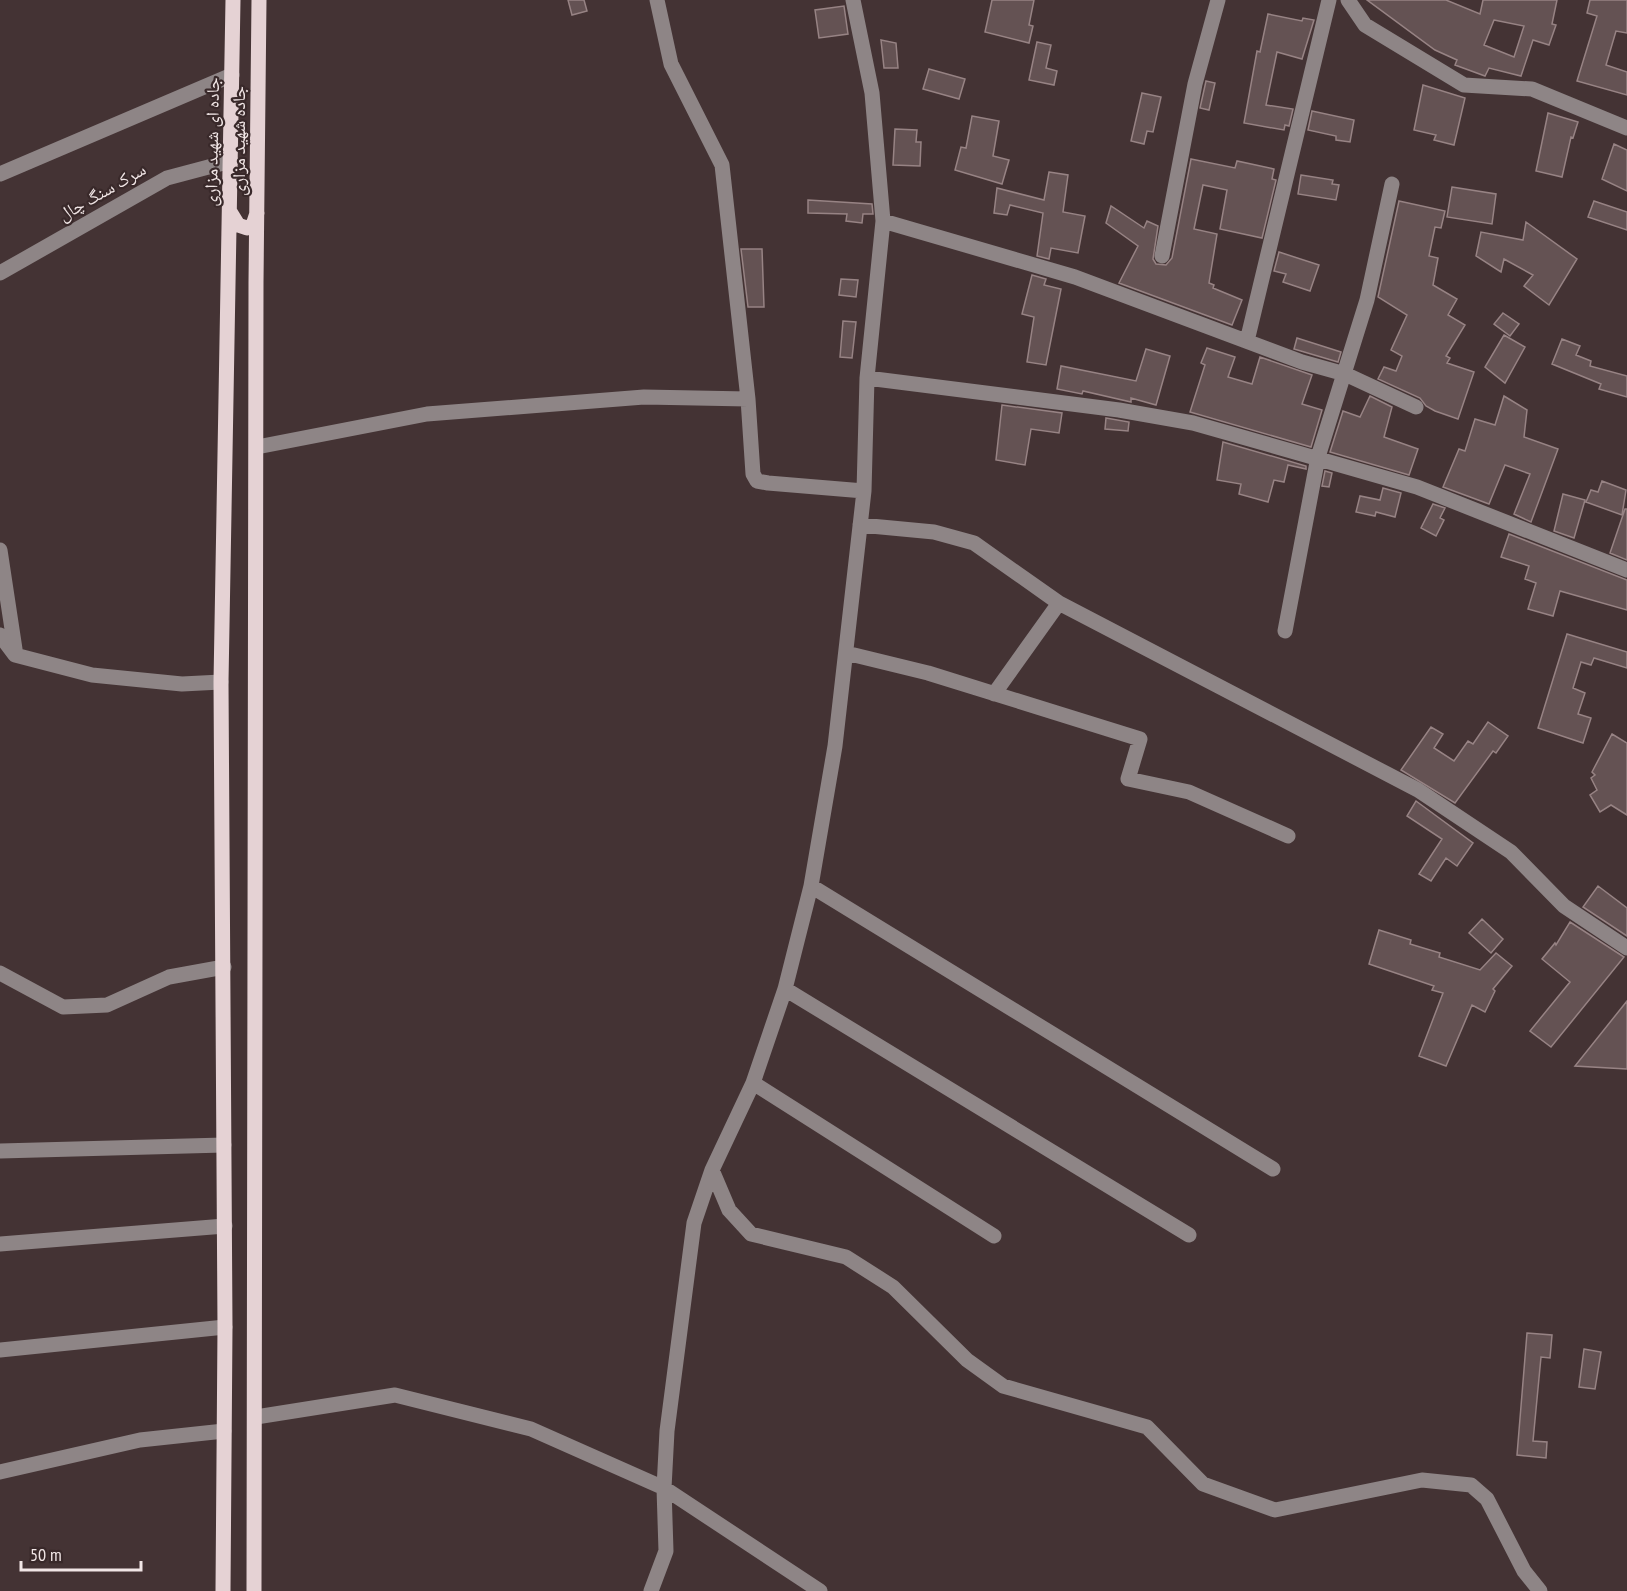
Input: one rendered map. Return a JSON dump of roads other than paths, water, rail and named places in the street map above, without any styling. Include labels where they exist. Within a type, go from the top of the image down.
[{"type":"main road","name":"جاده ای شهید مزاری","points":[[223,1591],[225,1226],[221,682],[232,0]]},
{"type":"main road","name":"جاده شهید مزاری","points":[[254,1591],[256,1417],[254,842],[257,447],[255,282],[258,211],[259,0]]},
{"type":"main road","points":[[230,212],[238,225],[247,228],[253,225],[258,211]]},
{"type":"main road","points":[[228,285],[235,272],[241,269],[249,272],[255,282]]},
{"type":"street","points":[[657,0],[671,64],[722,165],[748,399],[753,474],[757,481],[864,491]]},
{"type":"street","points":[[651,1591],[666,1551],[664,1488],[667,1431],[694,1223],[712,1170],[753,1083],[785,989],[811,886],[835,746],[864,491],[867,378],[883,221],[872,93],[853,0]]},
{"type":"street","points":[[1162,256],[1196,84],[1218,0]]},
{"type":"street","points":[[1247,340],[1329,0]]},
{"type":"street","points":[[1348,0],[1365,25],[1464,85],[1532,89],[1627,128]]},
{"type":"street","points":[[0,174],[232,75]]},
{"type":"street","name":"سرک سنگ چال","points":[[0,273],[167,178],[231,161]]},
{"type":"street","points":[[1285,631],[1318,457],[1367,300],[1392,184]]},
{"type":"street","points":[[883,221],[1075,277],[1302,362],[1345,374],[1416,407]]},
{"type":"street","points":[[867,378],[1193,423],[1417,487],[1627,570]]},
{"type":"street","points":[[257,447],[427,414],[644,397],[748,399]]},
{"type":"street","points":[[860,525],[934,532],[974,543],[1059,603],[1418,790],[1511,852],[1564,906],[1627,948]]},
{"type":"street","points":[[0,550],[15,655]]},
{"type":"street","points":[[994,694],[1059,603]]},
{"type":"street","points":[[1,637],[15,655],[92,675],[182,684],[221,682]]},
{"type":"street","points":[[846,653],[928,673],[1140,739],[1128,779],[1190,792],[1288,836]]},
{"type":"street","points":[[811,886],[1273,1169]]},
{"type":"street","points":[[0,973],[63,1007],[107,1005],[170,977],[224,967]]},
{"type":"street","points":[[785,989],[1189,1235]]},
{"type":"street","points":[[753,1083],[994,1236]]},
{"type":"street","points":[[0,1151],[224,1145]]},
{"type":"street","points":[[712,1170],[729,1210],[752,1234],[846,1257],[893,1287],[967,1360],[1003,1386],[1147,1427],[1203,1484],[1275,1510],[1422,1480],[1471,1485],[1487,1500],[1524,1571],[1540,1591]]},
{"type":"street","points":[[0,1244],[225,1226]]},
{"type":"street","points":[[0,1350],[225,1327]]},
{"type":"street","points":[[256,1417],[395,1395],[531,1429],[664,1488],[820,1591]]},
{"type":"street","points":[[0,1472],[140,1440],[224,1431]]}]
